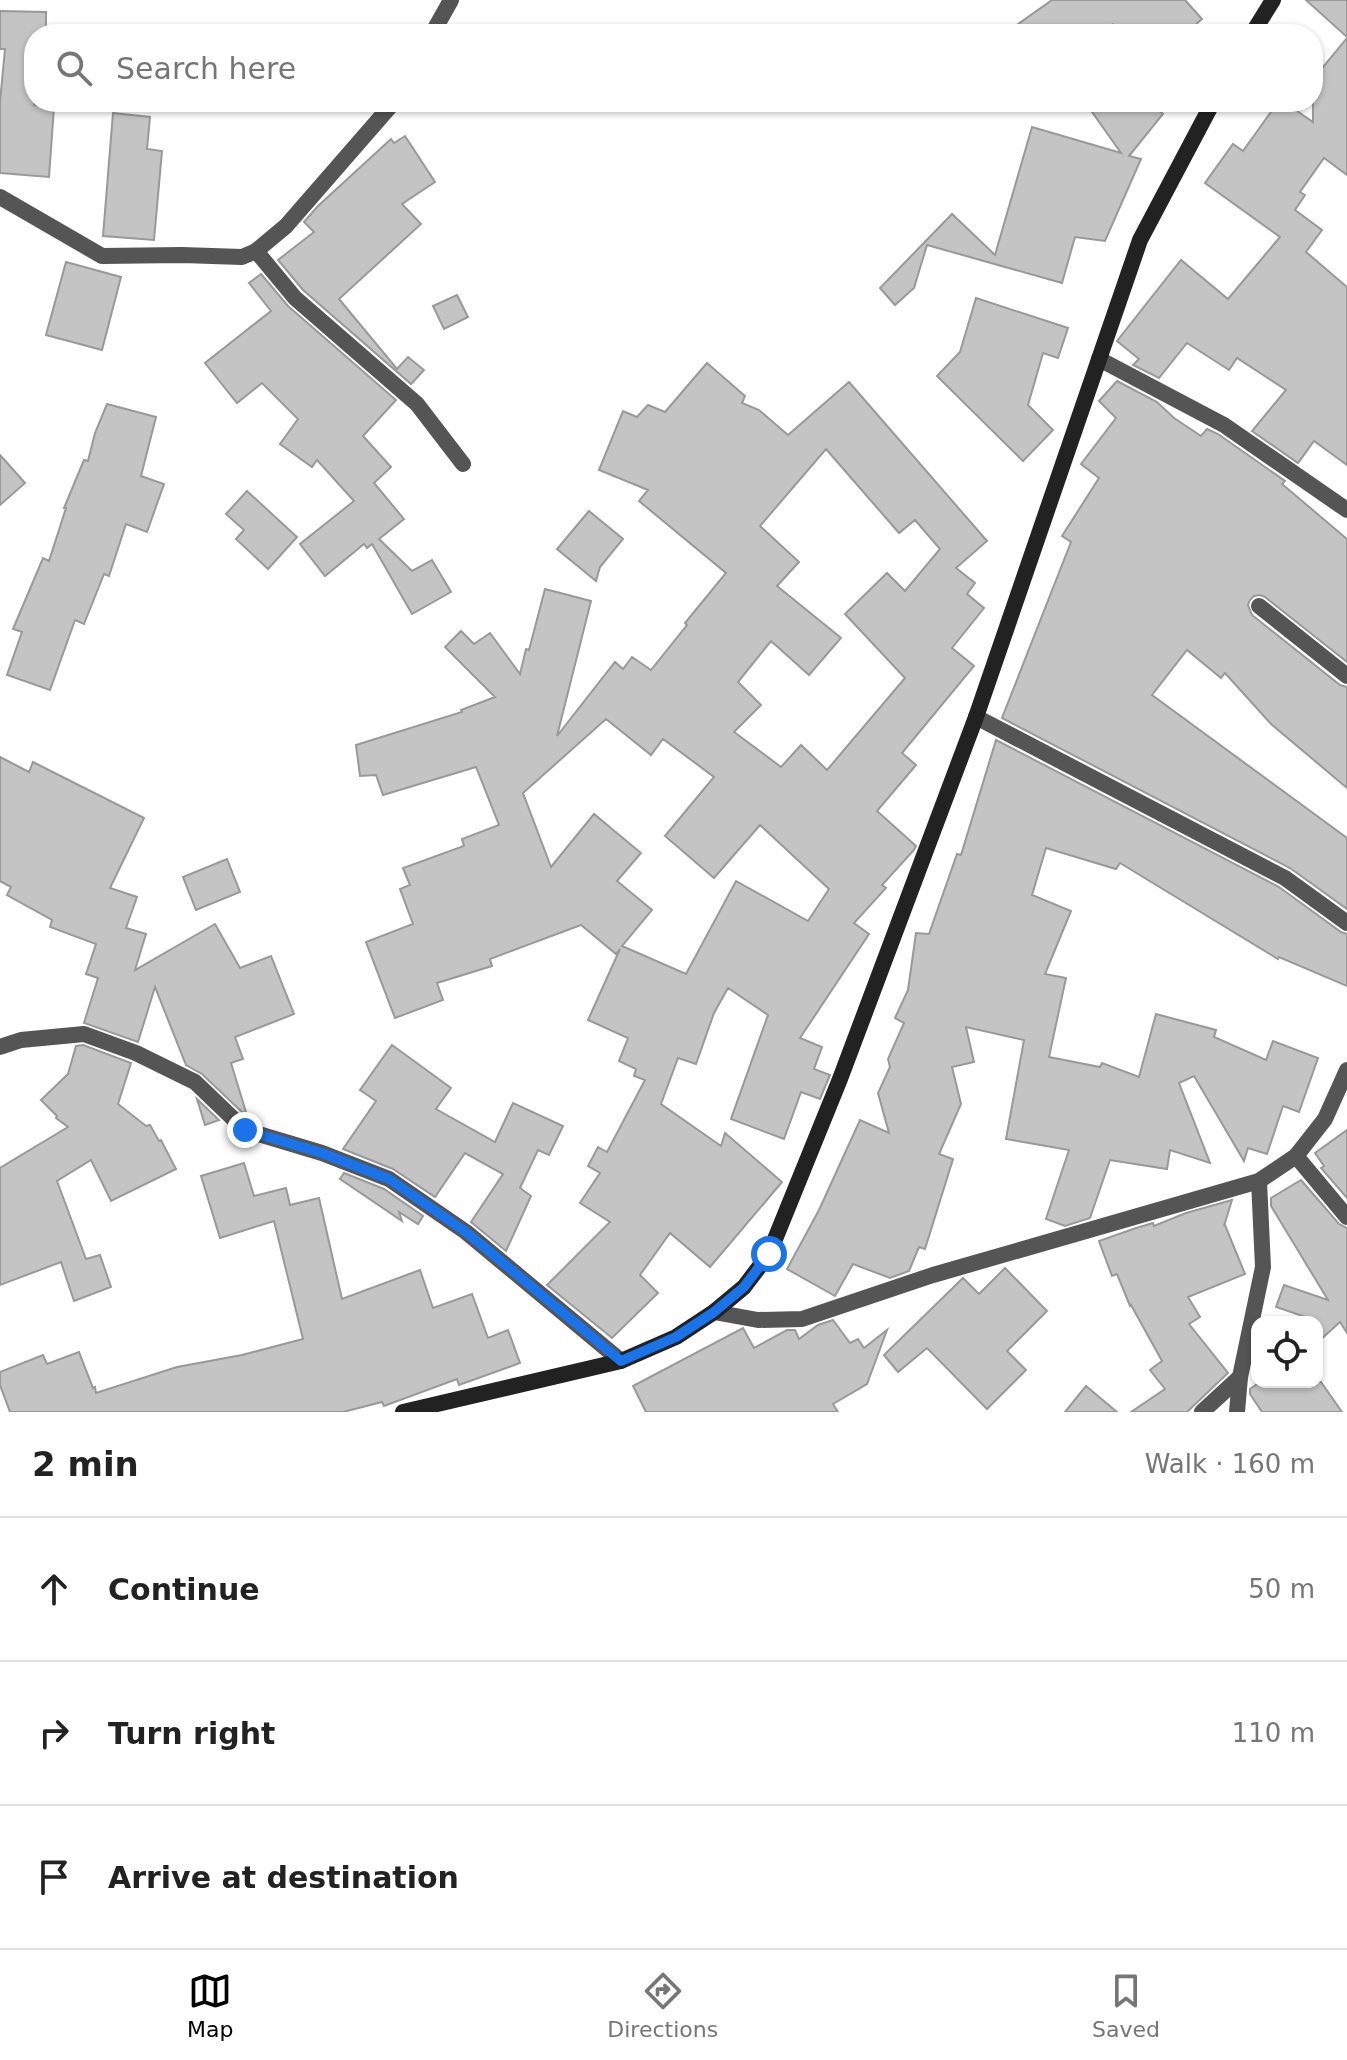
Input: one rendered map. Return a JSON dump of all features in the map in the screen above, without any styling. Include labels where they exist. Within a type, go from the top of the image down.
[{"type":"main road","points":[[1258,24],[1273,0]]},
{"type":"main road","points":[[403,1412],[621,1361],[676,1337],[714,1312],[744,1287],[769,1254],[840,1079],[976,717],[1140,240],[1208,112]]},
{"type":"street","points":[[438,24],[451,0]]},
{"type":"street","points":[[0,197],[102,256],[242,257],[256,251],[286,226],[385,112]]},
{"type":"street","points":[[256,251],[295,298],[417,404],[463,464]]},
{"type":"street","points":[[1099,359],[1224,425],[1347,510]]},
{"type":"street","points":[[1259,606],[1347,676]]},
{"type":"street","points":[[976,717],[1285,878],[1347,923]]},
{"type":"street","points":[[0,1047],[21,1040],[84,1034],[136,1053],[195,1082],[245,1130],[322,1153],[389,1179],[466,1232],[621,1361]]},
{"type":"street","points":[[714,1312],[758,1320],[802,1319],[933,1275],[1259,1181],[1296,1156],[1325,1119],[1347,1070]]},
{"type":"street","points":[[1296,1156],[1347,1217]]},
{"type":"street","points":[[1237,1412],[1240,1377],[1263,1267],[1259,1181]]},
{"type":"street","points":[[1202,1412],[1240,1377]]},
{"type":"building","points":[[1052,0],[1185,0],[1202,19],[1196,24],[1018,24]]},
{"type":"building","points":[[1306,0],[1347,0],[1347,37]]},
{"type":"building","points":[[0,11],[46,12],[46,24],[24,24],[24,112],[54,112],[49,177],[0,173],[0,102],[5,49],[0,49]]},
{"type":"building","points":[[1347,38],[1347,175],[1324,158],[1300,192],[1305,195],[1295,210],[1322,230],[1306,252],[1347,287],[1347,465],[1314,441],[1298,463],[1252,431],[1286,390],[1237,358],[1229,370],[1187,343],[1159,378],[1133,365],[1139,359],[1117,341],[1181,260],[1228,299],[1280,237],[1205,183],[1233,144],[1243,151],[1271,112],[1298,112],[1313,122],[1313,112],[1323,112],[1323,67]]},
{"type":"building","points":[[1092,112],[1163,114],[1129,156],[1141,159],[1105,241],[1075,237],[1062,283],[927,245],[914,288],[895,305],[880,288],[952,214],[995,255],[1032,127],[1121,153]]},
{"type":"building","points":[[113,113],[150,117],[147,149],[162,151],[154,240],[103,236]]},
{"type":"building","points":[[405,136],[435,182],[402,204],[421,224],[339,299],[397,369],[408,357],[424,370],[411,384],[303,290],[278,260],[314,232],[304,222],[318,206],[391,139],[394,143]]},
{"type":"building","points":[[66,262],[121,277],[102,350],[46,335]]},
{"type":"building","points":[[261,274],[288,306],[396,400],[363,436],[391,467],[374,483],[404,519],[379,539],[412,571],[432,560],[451,592],[412,614],[372,544],[367,548],[364,544],[325,576],[300,544],[354,501],[317,460],[312,467],[280,444],[298,419],[262,383],[237,403],[205,363],[271,311],[249,283]]},
{"type":"building","points":[[457,295],[468,317],[444,329],[433,306]]},
{"type":"building","points":[[976,298],[1068,328],[1058,358],[1043,353],[1028,405],[1053,430],[1023,461],[937,376],[960,352]]},
{"type":"building","points":[[707,363],[745,396],[742,403],[759,410],[788,435],[849,382],[987,541],[956,568],[975,583],[967,594],[984,608],[952,648],[974,666],[902,753],[916,765],[877,811],[916,846],[882,885],[886,888],[854,923],[869,934],[800,1038],[822,1047],[814,1069],[830,1075],[820,1099],[801,1092],[784,1139],[731,1119],[768,1015],[728,988],[714,1013],[696,1064],[678,1058],[661,1104],[721,1146],[725,1133],[782,1182],[710,1267],[670,1233],[640,1275],[658,1293],[612,1338],[547,1285],[610,1222],[580,1203],[600,1173],[588,1166],[598,1147],[607,1152],[645,1080],[634,1076],[636,1069],[619,1061],[628,1038],[588,1020],[620,949],[616,954],[581,925],[490,959],[492,966],[437,983],[443,1000],[395,1018],[366,942],[413,924],[400,889],[410,885],[403,868],[464,846],[462,839],[499,825],[476,767],[383,795],[376,775],[360,776],[356,745],[462,712],[495,697],[445,647],[461,631],[474,644],[490,633],[520,674],[545,589],[591,601],[557,736],[615,662],[623,669],[632,657],[651,670],[726,573],[639,501],[648,490],[599,470],[623,411],[637,417],[648,405],[665,412]],"holes":[[[826,449],[899,533],[915,520],[940,549],[905,591],[887,573],[845,614],[905,678],[827,770],[801,745],[781,767],[734,732],[761,705],[738,682],[771,641],[809,675],[841,638],[777,586],[799,562],[760,526]],[[606,719],[651,755],[663,739],[714,777],[665,836],[714,878],[760,825],[829,889],[808,921],[736,881],[686,974],[622,946],[652,910],[617,881],[641,853],[594,814],[551,867],[523,793]]]},
{"type":"building","points":[[1117,381],[1157,402],[1201,436],[1207,429],[1218,434],[1285,481],[1282,484],[1347,539],[1347,662],[1265,597],[1254,596],[1248,605],[1252,615],[1340,685],[1347,687],[1347,788],[1271,724],[1225,673],[1221,678],[1187,650],[1152,695],[1347,838],[1347,909],[1290,868],[1002,718],[1071,542],[1062,536],[1099,478],[1081,464],[1116,418],[1099,401]]},
{"type":"building","points":[[107,404],[156,417],[141,476],[164,484],[147,532],[126,524],[109,576],[104,574],[84,624],[75,620],[50,690],[7,675],[22,632],[13,629],[43,558],[49,561],[64,508],[84,460],[88,461]]},
{"type":"building","points":[[0,455],[25,483],[0,505]]},
{"type":"building","points":[[247,491],[297,537],[268,569],[236,539],[244,530],[226,514]]},
{"type":"building","points":[[589,511],[623,539],[600,567],[596,581],[557,549]]},
{"type":"building","points":[[996,740],[1279,887],[1347,934],[1347,986],[1278,959],[1120,863],[1116,869],[1046,848],[1032,895],[1071,911],[1045,974],[1066,978],[1049,1057],[1100,1067],[1102,1063],[1139,1077],[1156,1014],[1216,1030],[1214,1037],[1266,1060],[1273,1041],[1318,1058],[1299,1112],[1283,1106],[1267,1154],[1248,1148],[1244,1161],[1194,1076],[1179,1083],[1210,1163],[1170,1150],[1167,1169],[1110,1160],[1090,1218],[1065,1226],[1046,1219],[1069,1150],[1006,1139],[1024,1040],[966,1027],[974,1062],[952,1067],[961,1104],[939,1154],[953,1159],[925,1249],[919,1247],[909,1271],[890,1278],[853,1264],[835,1296],[787,1269],[819,1210],[860,1120],[889,1133],[878,1093],[890,1067],[888,1059],[904,1023],[895,1018],[908,990],[916,933],[929,934],[957,854],[961,855]]},
{"type":"building","points":[[0,757],[29,772],[33,762],[144,818],[110,888],[137,897],[126,928],[146,934],[135,970],[215,924],[240,968],[271,956],[294,1014],[235,1037],[243,1059],[231,1063],[246,1112],[243,1113],[202,1074],[186,1065],[155,987],[138,1042],[84,1023],[98,978],[86,974],[96,944],[50,927],[52,920],[7,895],[11,887],[0,881]]},
{"type":"building","points":[[227,859],[240,892],[196,910],[183,877]]},
{"type":"building","points":[[83,1045],[131,1063],[118,1104],[146,1126],[150,1125],[176,1169],[111,1201],[91,1160],[57,1181],[86,1259],[100,1255],[111,1287],[74,1301],[61,1262],[0,1285],[0,1168],[68,1127],[41,1100],[68,1074],[76,1046]]},
{"type":"building","points":[[392,1045],[451,1088],[436,1109],[495,1142],[513,1103],[563,1126],[549,1155],[538,1150],[520,1188],[531,1196],[506,1251],[471,1222],[503,1174],[465,1153],[435,1197],[393,1169],[343,1149],[376,1101],[360,1090]]},
{"type":"building","points":[[197,1099],[219,1120],[205,1125]]},
{"type":"building","points":[[1347,1130],[1347,1198],[1321,1168],[1324,1166],[1315,1153]]},
{"type":"building","points":[[244,1163],[254,1196],[286,1188],[290,1205],[319,1198],[342,1299],[420,1270],[433,1308],[472,1294],[488,1338],[508,1330],[520,1363],[459,1385],[457,1379],[384,1406],[382,1402],[343,1412],[10,1412],[0,1385],[0,1372],[43,1355],[47,1364],[79,1352],[96,1393],[177,1367],[303,1339],[274,1221],[220,1238],[201,1176]]},
{"type":"building","points":[[344,1173],[384,1189],[423,1216],[418,1224],[399,1212],[402,1221],[340,1179]]},
{"type":"building","points":[[1301,1180],[1339,1224],[1347,1228],[1347,1333],[1340,1322],[1323,1338],[1323,1316],[1302,1316],[1276,1307],[1284,1285],[1328,1300],[1271,1206],[1271,1198]]},
{"type":"building","points":[[1232,1200],[1224,1226],[1245,1274],[1188,1297],[1200,1317],[1189,1324],[1228,1373],[1187,1412],[1131,1412],[1165,1389],[1150,1370],[1162,1361],[1130,1306],[1117,1274],[1112,1276],[1099,1241]]},
{"type":"building","points":[[1005,1268],[1047,1311],[1007,1351],[1026,1370],[987,1409],[927,1348],[898,1372],[884,1355],[963,1278],[979,1294]]},
{"type":"building","points":[[833,1320],[850,1343],[858,1339],[864,1348],[887,1330],[867,1384],[833,1404],[838,1412],[646,1412],[633,1386],[743,1328],[754,1348],[787,1330],[795,1330],[799,1339],[818,1325]]},
{"type":"building","points":[[1323,1385],[1342,1412],[1262,1412],[1250,1389],[1323,1388]]},
{"type":"building","points":[[1086,1386],[1117,1412],[1065,1412]]},
{"type":"route","points":[[245,1130],[322,1153],[389,1179],[466,1232],[621,1361],[676,1337],[714,1312],[744,1287],[769,1254]]}]
